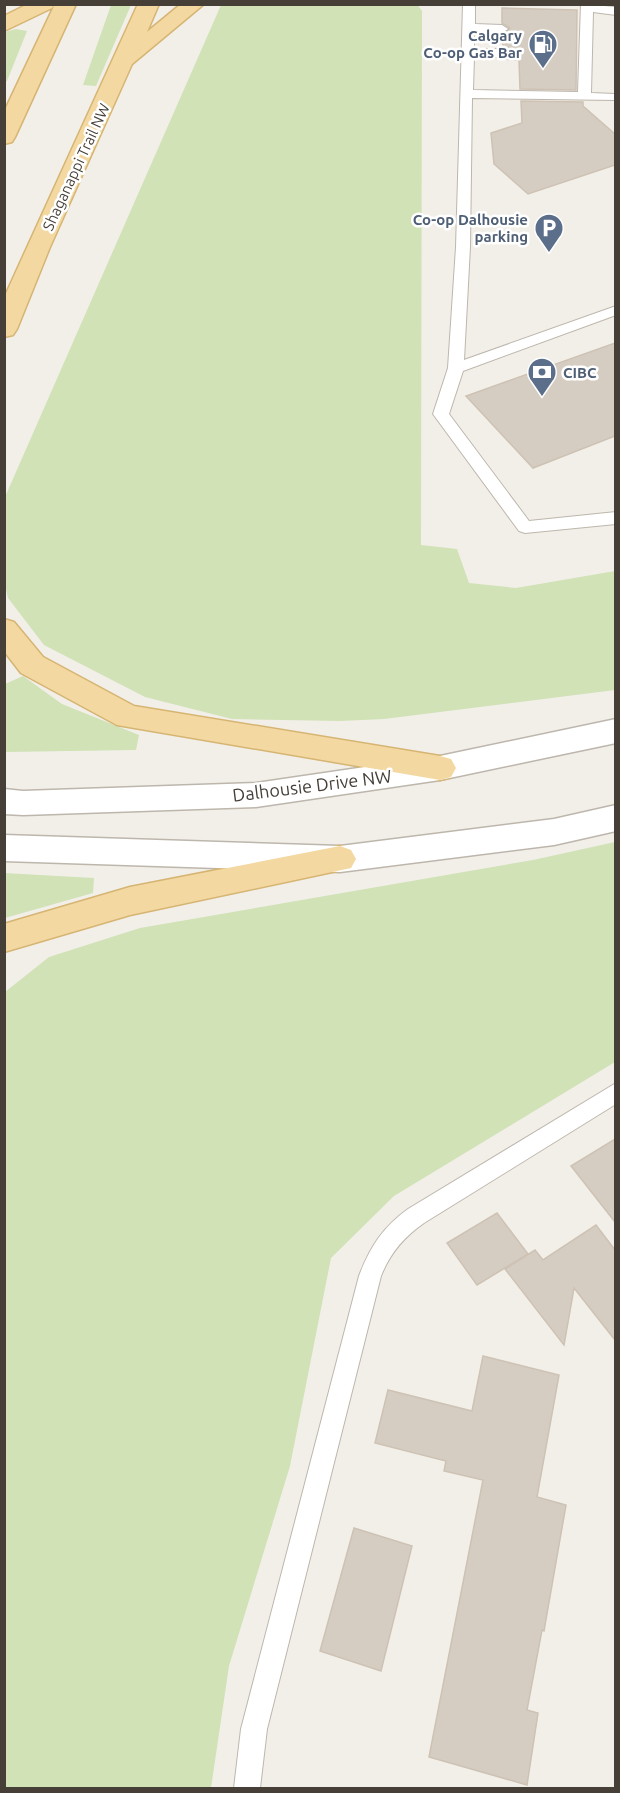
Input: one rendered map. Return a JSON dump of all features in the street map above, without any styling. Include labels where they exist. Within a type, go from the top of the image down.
[{"type":"main road","points":[[4,25],[45,4]]},
{"type":"main road","points":[[6,128],[66,4]]},
{"type":"main road","name":"Shaganappi Trail NW","points":[[4,329],[38,248],[149,4]]},
{"type":"main road","points":[[125,61],[195,4]]},
{"type":"main road","points":[[4,630],[32,665],[128,717],[440,768]]},
{"type":"main road","points":[[4,938],[130,902],[340,859]]},
{"type":"street","name":"Dalhousie Drive NW","points":[[4,801],[23,803],[256,795],[440,768],[615,731]]},
{"type":"street","points":[[4,848],[340,859],[554,832],[615,818]]},
{"type":"lane","points":[[469,4],[463,247],[456,368],[441,414],[525,527],[615,518]]},
{"type":"lane","points":[[584,96],[583,31],[587,6],[615,11]]},
{"type":"lane","points":[[467,28],[502,29]]},
{"type":"lane","points":[[467,53],[503,53]]},
{"type":"lane","points":[[466,94],[610,97]]},
{"type":"lane","points":[[456,368],[615,310]]},
{"type":"lane","points":[[247,1788],[254,1729],[370,1276],[378,1256],[393,1231],[615,1092]]},
{"type":"green space","points":[[417,4],[422,11],[421,545],[457,549],[469,583],[516,588],[615,571],[615,690],[384,719],[340,721],[232,719],[145,697],[44,645],[8,598],[4,580],[5,497],[221,5]]},
{"type":"green space","points":[[111,5],[131,5],[96,86],[83,85]]},
{"type":"green space","points":[[16,29],[27,31],[5,82],[5,32]]},
{"type":"green space","points":[[23,676],[62,704],[139,735],[136,750],[5,752],[5,684]]},
{"type":"green space","points":[[615,842],[615,1062],[394,1196],[331,1258],[290,1466],[229,1666],[211,1788],[5,1788],[5,992],[49,957],[140,928],[533,860]]},
{"type":"green space","points":[[4,873],[94,878],[93,893],[5,918]]},
{"type":"building","points":[[502,8],[577,10],[576,90],[520,89],[519,60],[503,59],[511,52],[503,47],[502,35],[510,28],[502,23]]},
{"type":"building","points":[[521,101],[583,102],[583,106],[615,134],[615,165],[528,194],[494,164],[491,133],[522,123]]},
{"type":"building","points":[[615,343],[615,436],[533,468],[466,396]]},
{"type":"building","points":[[615,1139],[615,1222],[571,1166]]},
{"type":"building","points":[[497,1213],[528,1254],[477,1285],[447,1243]]},
{"type":"building","points":[[596,1225],[615,1250],[615,1340],[574,1288],[564,1345],[505,1269],[535,1250],[543,1260]]},
{"type":"building","points":[[483,1356],[559,1375],[537,1497],[566,1505],[544,1631],[542,1630],[527,1710],[538,1713],[527,1785],[429,1757],[483,1480],[444,1471],[446,1461],[375,1443],[388,1390],[472,1411]]},
{"type":"building","points":[[354,1528],[412,1546],[381,1671],[320,1651]]},
{"type":"place","name":"Calgary Co-op Gas Bar","points":[[543,70]]},
{"type":"place","name":"Co-op Dalhousie parking","points":[[549,254]]},
{"type":"place","name":"CIBC","points":[[542,398]]}]
